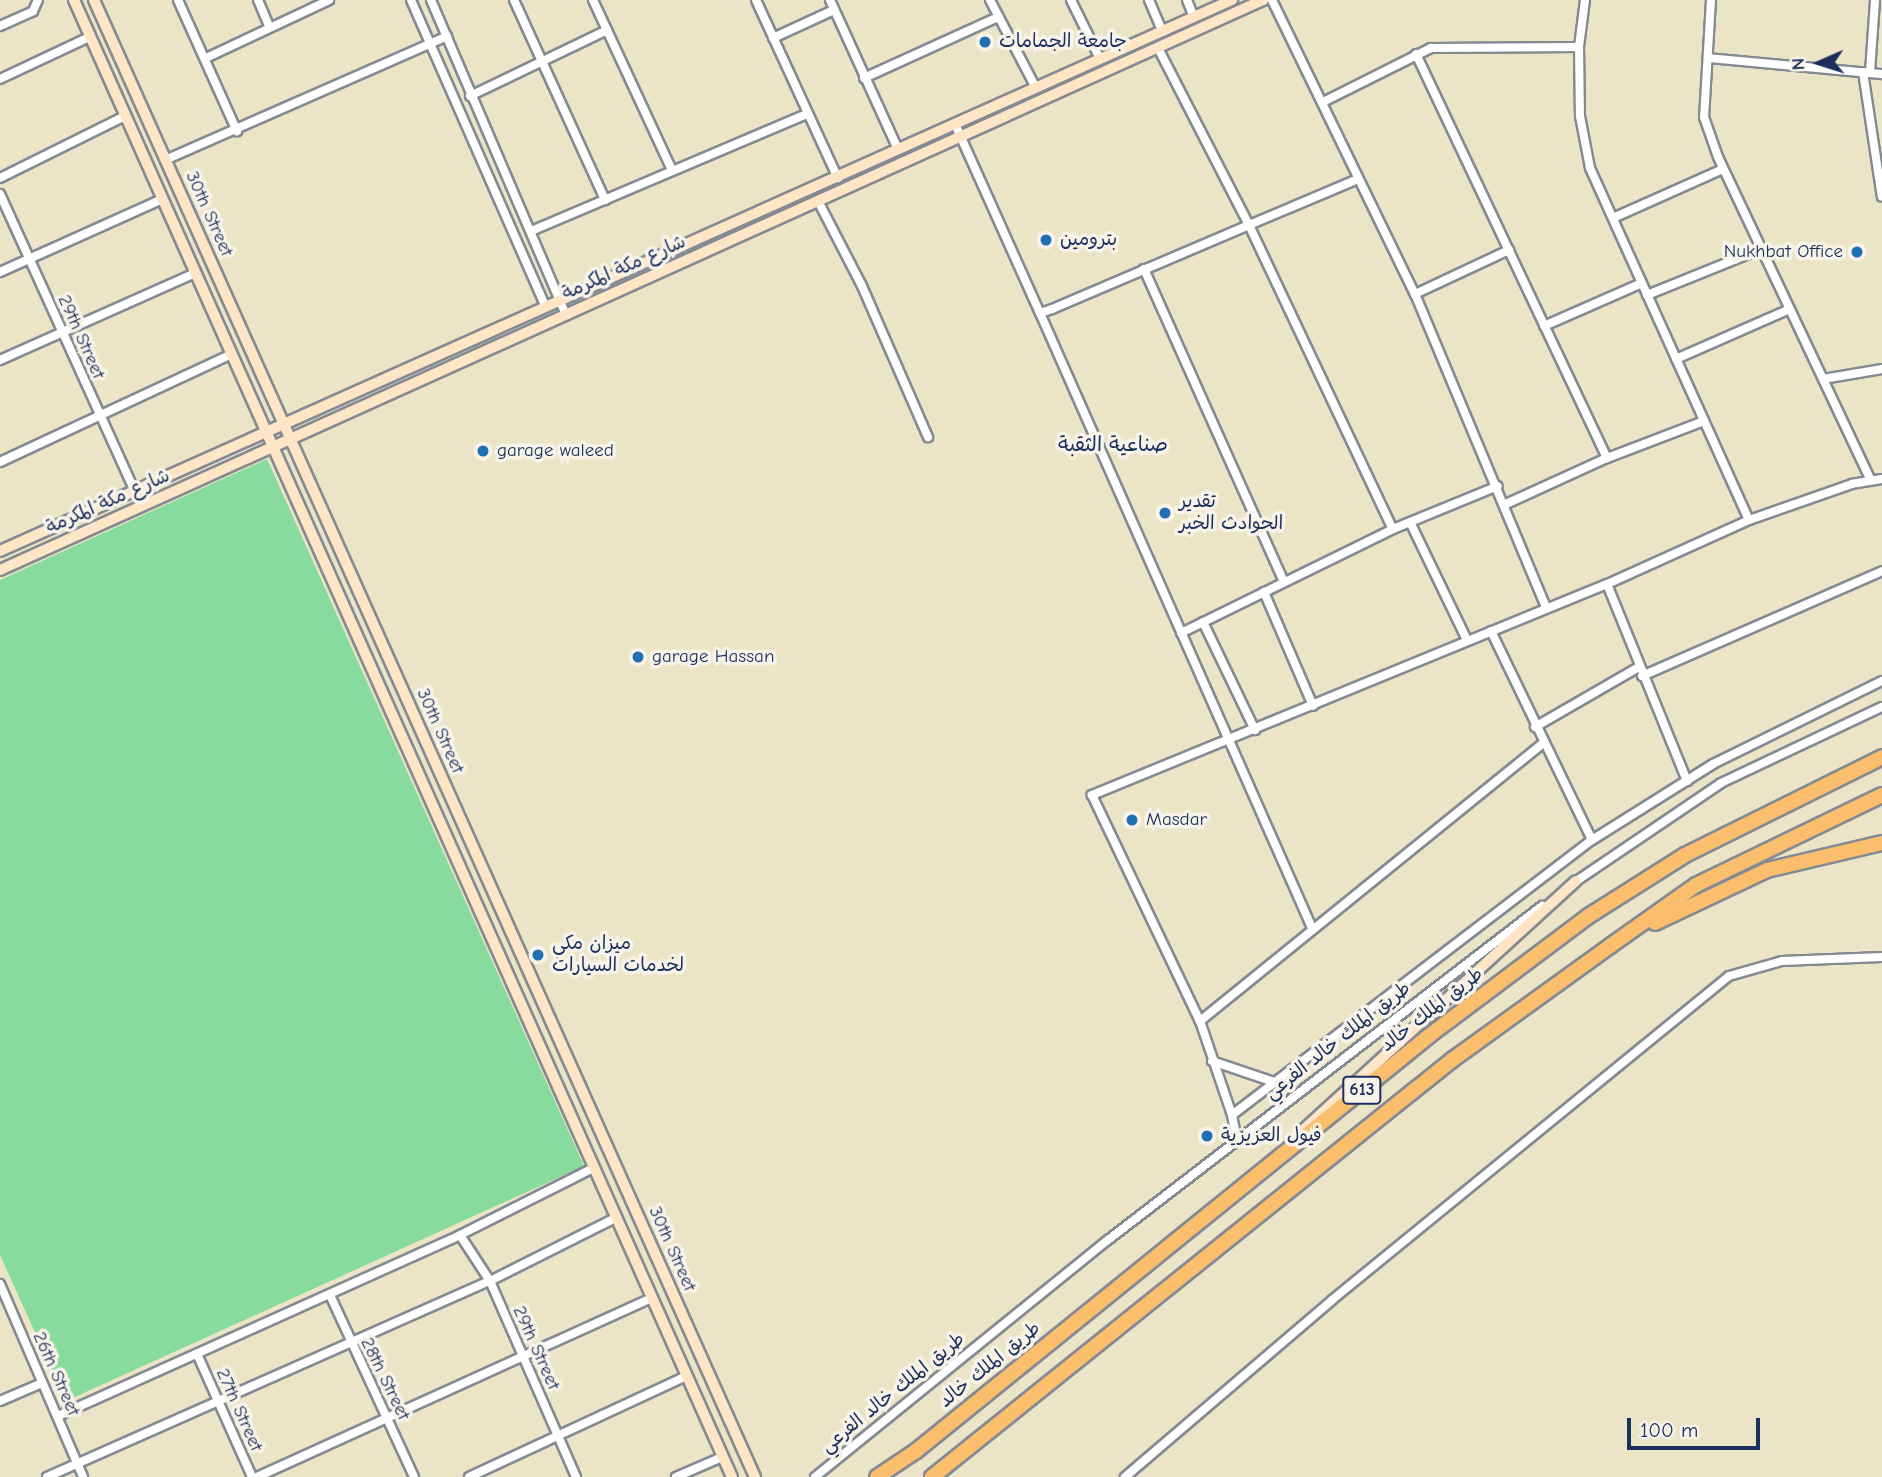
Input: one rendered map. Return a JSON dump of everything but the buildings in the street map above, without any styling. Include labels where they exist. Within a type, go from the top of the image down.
[{"type":"highway","name":"طريق الملك خالد","points":[[877,1477],[916,1451],[1430,1035],[1587,917],[1685,855],[1882,757]]},
{"type":"highway","name":"613","points":[[932,1477],[1452,1060],[1610,946],[1696,885],[1882,795]]},
{"type":"highway","points":[[1610,946],[1767,870],[1882,843]]},
{"type":"street","points":[[0,26],[33,11],[38,0]]},
{"type":"street","name":"30th Street","points":[[74,0],[88,38],[229,355],[732,1477]]},
{"type":"street","name":"30th Street","points":[[94,0],[755,1477]]},
{"type":"street","points":[[178,0],[237,131]]},
{"type":"street","points":[[258,0],[269,26]]},
{"type":"street","points":[[205,58],[329,0]]},
{"type":"street","points":[[411,0],[546,307]]},
{"type":"street","points":[[431,0],[565,313]]},
{"type":"street","points":[[514,0],[605,200]]},
{"type":"street","points":[[593,0],[672,170]]},
{"type":"street","points":[[756,0],[838,178]]},
{"type":"street","points":[[830,0],[898,149]]},
{"type":"street","points":[[990,0],[1036,88]]},
{"type":"street","points":[[1071,0],[1104,57],[1110,62],[1100,76]]},
{"type":"street","points":[[1149,0],[1163,31]]},
{"type":"street","points":[[1187,0],[1194,17]]},
{"type":"street","name":"شارع مكة المكرمة","points":[[0,551],[1231,0]]},
{"type":"street","name":"شارع مكة المكرمة","points":[[0,570],[565,313],[819,203],[1159,50],[1263,0]]},
{"type":"street","points":[[1272,0],[1415,294],[1506,504],[1546,607]]},
{"type":"street","points":[[1585,0],[1578,47],[1580,116],[1588,155],[1675,359],[1749,520]]},
{"type":"street","points":[[1711,0],[1704,117],[1723,169],[1871,480]]},
{"type":"street","points":[[1875,0],[1866,72],[1882,197]]},
{"type":"street","points":[[773,38],[834,10]]},
{"type":"street","points":[[864,78],[998,17]]},
{"type":"street","points":[[470,96],[607,30]]},
{"type":"street","points":[[165,160],[237,131],[447,36]]},
{"type":"street","points":[[0,79],[88,38]]},
{"type":"street","points":[[1323,102],[1430,48],[1578,47]]},
{"type":"street","points":[[1159,50],[1249,225],[1393,529]]},
{"type":"street","points":[[1416,54],[1606,458]]},
{"type":"street","points":[[1708,58],[1882,74]]},
{"type":"street","points":[[531,231],[807,114]]},
{"type":"street","points":[[0,177],[123,117]]},
{"type":"street","points":[[955,124],[1231,740],[1312,928]]},
{"type":"street","points":[[1613,218],[1723,169]]},
{"type":"street","points":[[1040,313],[1358,179]]},
{"type":"street","name":"29th Street","points":[[0,194],[135,491]]},
{"type":"street","points":[[0,272],[160,200]]},
{"type":"street","points":[[819,203],[862,286],[928,437]]},
{"type":"street","points":[[1647,295],[1761,249]]},
{"type":"street","points":[[1415,294],[1509,250]]},
{"type":"street","points":[[1144,269],[1284,582]]},
{"type":"street","points":[[0,360],[193,274]]},
{"type":"street","points":[[1544,326],[1642,283]]},
{"type":"street","points":[[1675,359],[1790,309]]},
{"type":"street","points":[[0,463],[100,419],[229,355]]},
{"type":"street","points":[[1823,379],[1882,369]]},
{"type":"street","points":[[1506,504],[1606,458],[1704,421]]},
{"type":"street","points":[[1237,1140],[1232,1115],[1200,1021],[1092,795],[1607,584],[1749,520],[1871,480],[1882,479]]},
{"type":"street","points":[[1181,633],[1393,529],[1498,486]]},
{"type":"street","points":[[1410,522],[1467,640]]},
{"type":"street","points":[[1643,676],[1882,571]]},
{"type":"street","points":[[1607,584],[1687,781]]},
{"type":"street","points":[[1264,592],[1313,706]]},
{"type":"street","points":[[1203,622],[1255,730]]},
{"type":"street","points":[[1491,631],[1535,727],[1592,839]]},
{"type":"street","points":[[1535,727],[1639,667]]},
{"type":"street","points":[[1232,1115],[1592,839],[1713,764],[1882,681]]},
{"type":"street","name":"طريق الملك خالد الفرعي","points":[[815,1477],[1237,1140],[1576,881],[1721,783],[1882,708]]},
{"type":"street","points":[[1200,1021],[1543,743]]},
{"type":"street","points":[[1238,1191],[1576,881]]},
{"type":"street","points":[[1125,1477],[1332,1300],[1630,1062],[1729,976],[1782,961],[1882,957]]},
{"type":"street","points":[[1212,1061],[1274,1082]]},
{"type":"street","points":[[58,1416],[198,1356],[460,1235],[593,1168]]},
{"type":"street","points":[[47,1477],[218,1404],[350,1342],[490,1281],[615,1218]]},
{"type":"street","name":"29th Street","points":[[460,1235],[490,1281],[576,1477]]},
{"type":"street","name":"26th Street","points":[[0,1284],[83,1477]]},
{"type":"street","name":"28th Street","points":[[330,1295],[414,1477]]},
{"type":"street","points":[[254,1477],[388,1420],[651,1298]]},
{"type":"street","points":[[0,1309],[9,1305]]},
{"type":"street","name":"27th Street","points":[[198,1356],[254,1477]]},
{"type":"street","points":[[469,1477],[687,1376]]},
{"type":"street","points":[[0,1401],[42,1383]]},
{"type":"street","points":[[677,1477],[722,1457]]},
{"type":"green space","points":[[267,459],[584,1166],[66,1401],[0,1255],[0,580]]},
{"type":"place","name":"جامعة الجمامات","points":[[985,42]]},
{"type":"place","name":"بترومين","points":[[1046,240]]},
{"type":"place","name":"Nukhbat Office","points":[[1857,252]]},
{"type":"place","name":"garage waleed","points":[[483,451]]},
{"type":"place","name":"تقدير الحوادث الخبر","points":[[1165,513]]},
{"type":"place","name":"garage Hassan","points":[[638,657]]},
{"type":"place","name":"Masdar","points":[[1132,820]]},
{"type":"place","name":"ميزان مكي لخدمات السيارات","points":[[538,955]]},
{"type":"place","name":"فيول العزيزية","points":[[1207,1136]]},
{"type":"district","name":"صناعية الثقبة","points":[[1113,444]]}]
